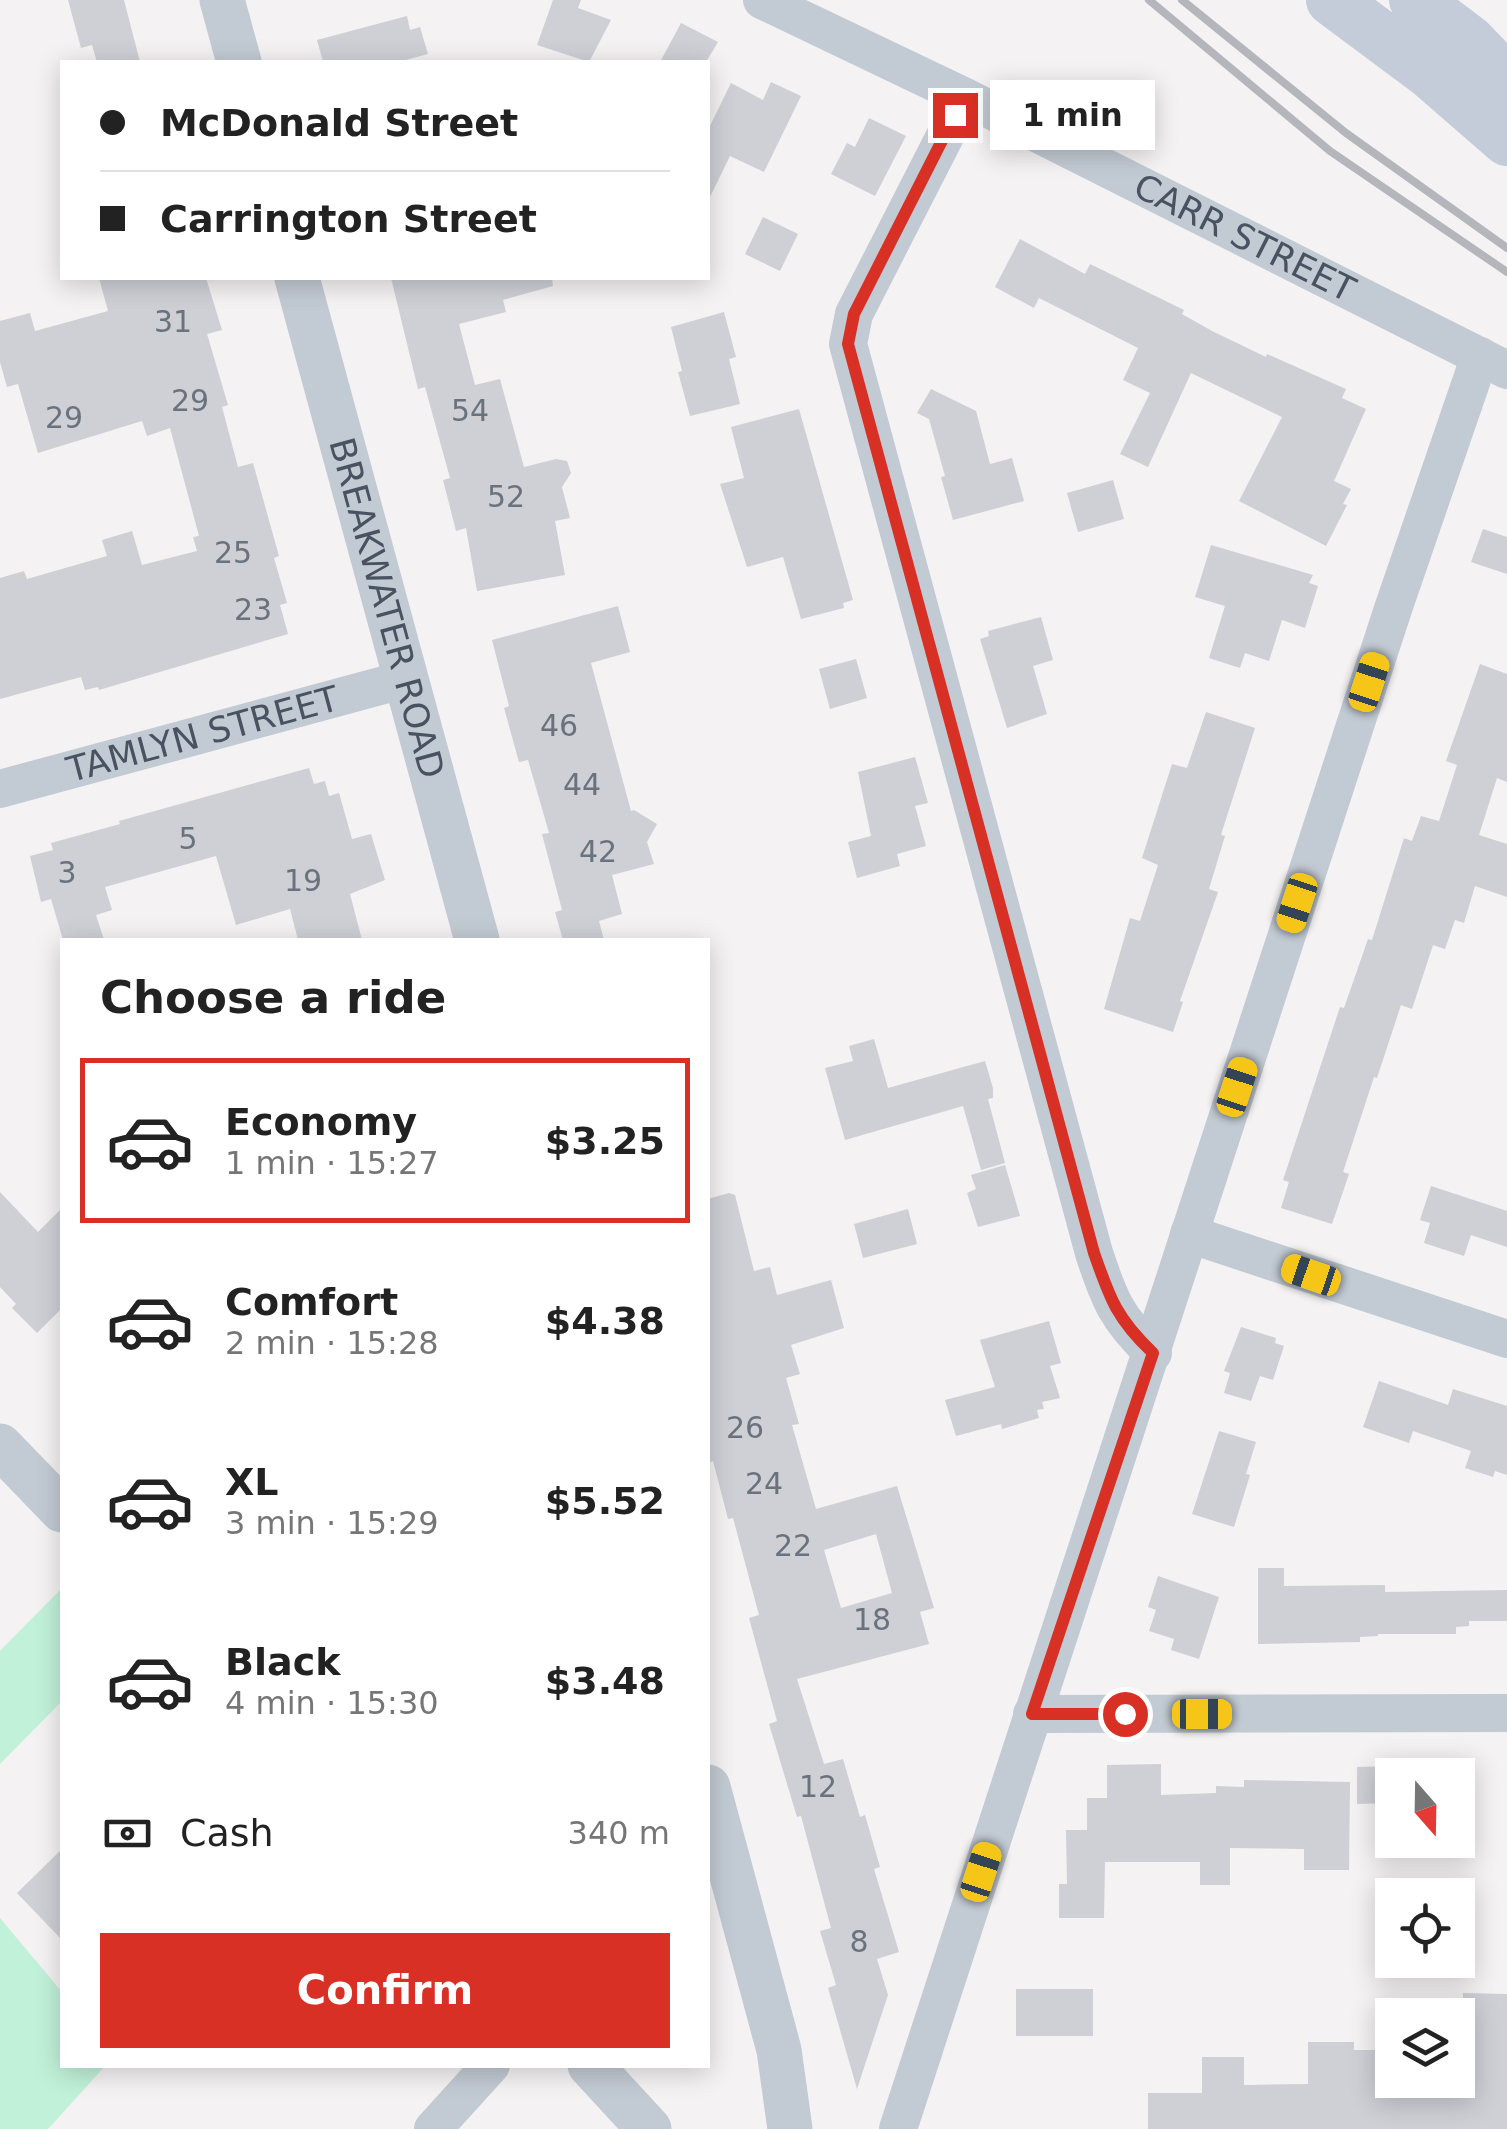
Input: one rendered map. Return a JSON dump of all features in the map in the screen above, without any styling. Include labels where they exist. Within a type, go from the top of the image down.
[{"type":"main road","points":[[1332,0],[1382,35],[1499,101]]},
{"type":"main road","points":[[1415,0],[1449,24],[1499,101]]},
{"type":"street","points":[[222,0],[238,60]]},
{"type":"street","name":"CARR STREET","points":[[762,0],[1494,363]]},
{"type":"street","points":[[964,97],[854,314],[848,344],[1094,1253],[1109,1296],[1125,1326],[1153,1353]]},
{"type":"street","name":"BREAKWATER ROAD","points":[[298,280],[476,938]]},
{"type":"street","points":[[898,2129],[1399,591],[1494,363]]},
{"type":"street","name":"TAMLYN STREET","points":[[0,789],[406,679]]},
{"type":"street","points":[[1189,1234],[1507,1339]]},
{"type":"street","points":[[0,1446],[60,1508]]},
{"type":"street","points":[[1032,1714],[1507,1713]]},
{"type":"street","points":[[710,1795],[779,2050],[790,2129]]},
{"type":"street","points":[[779,2050],[816,2129]]},
{"type":"street","points":[[433,2129],[488,2068]]},
{"type":"street","points":[[593,2068],[649,2129]]},
{"type":"green space","points":[[60,1590],[60,1703],[0,1764],[0,1651]]},
{"type":"green space","points":[[0,1918],[60,1990],[60,2068],[103,2068],[48,2129],[0,2129]]},
{"type":"building","points":[[68,0],[124,0],[139,60],[96,60],[92,45],[81,48]]},
{"type":"building","points":[[553,0],[581,0],[578,8],[611,20],[590,60],[537,45]]},
{"type":"building","points":[[407,16],[410,30],[420,27],[428,54],[406,60],[322,60],[317,40]]},
{"type":"building","points":[[681,23],[718,42],[707,60],[661,60]]},
{"type":"building","points":[[771,82],[801,96],[764,172],[730,156],[710,197],[710,126],[731,83],[763,100]]},
{"type":"building","points":[[869,118],[906,136],[875,196],[831,174],[847,143],[855,147]]},
{"type":"building","points":[[763,217],[798,234],[780,271],[745,254]]},
{"type":"building","points":[[1020,239],[1085,274],[1090,264],[1184,310],[1182,314],[1212,331],[1346,389],[1342,398],[1366,409],[1334,481],[1351,489],[1326,546],[1239,501],[1282,417],[1191,373],[1148,467],[1120,454],[1150,393],[1123,380],[1138,348],[1039,298],[1034,308],[995,287]]},
{"type":"building","points":[[100,280],[207,280],[222,330],[207,334],[228,405],[222,407],[238,467],[253,463],[279,556],[274,558],[287,603],[280,605],[288,634],[99,690],[85,690],[81,677],[0,699],[0,578],[24,571],[27,579],[107,556],[102,540],[132,531],[142,565],[197,551],[193,537],[199,536],[170,428],[147,436],[142,421],[38,453],[18,384],[7,387],[0,362],[0,321],[30,313],[35,331],[108,311]]},
{"type":"building","points":[[391,280],[552,280],[553,286],[503,300],[506,312],[459,324],[475,385],[500,379],[524,467],[556,459],[567,461],[571,473],[562,487],[570,518],[555,521],[565,575],[477,591],[466,528],[456,531],[443,480],[450,478],[425,387],[418,389]]},
{"type":"building","points":[[724,312],[736,357],[729,359],[740,404],[690,416],[671,327]]},
{"type":"building","points":[[931,389],[976,411],[990,464],[1012,458],[1024,501],[953,520],[929,419],[917,413]]},
{"type":"building","points":[[799,409],[853,600],[843,603],[844,608],[801,619],[783,557],[747,567],[720,484],[744,478],[731,427]]},
{"type":"building","points":[[1113,480],[1124,519],[1078,532],[1067,493]]},
{"type":"building","points":[[1483,529],[1507,537],[1507,574],[1471,562]]},
{"type":"building","points":[[1211,545],[1313,575],[1309,583],[1318,586],[1305,628],[1282,620],[1269,661],[1245,653],[1240,668],[1209,658],[1225,606],[1195,597]]},
{"type":"building","points":[[618,606],[630,652],[591,663],[631,811],[657,824],[647,842],[654,864],[612,875],[622,914],[599,921],[603,938],[562,938],[555,912],[562,910],[542,834],[549,833],[528,760],[519,762],[492,640]]},
{"type":"building","points":[[1041,617],[1053,660],[1033,666],[1047,714],[1007,728],[980,639],[989,636],[988,631]]},
{"type":"building","points":[[856,659],[867,698],[830,709],[819,669]]},
{"type":"building","points":[[1480,664],[1507,674],[1507,782],[1497,778],[1479,835],[1507,844],[1507,897],[1475,886],[1464,923],[1455,920],[1445,949],[1433,945],[1412,1009],[1401,1005],[1377,1078],[1374,1077],[1343,1172],[1349,1174],[1332,1224],[1281,1208],[1289,1182],[1283,1180],[1340,1007],[1344,1008],[1368,939],[1372,940],[1404,838],[1412,841],[1421,816],[1439,821],[1457,765],[1446,761]]},
{"type":"building","points":[[1206,712],[1255,728],[1221,835],[1225,836],[1209,889],[1218,892],[1173,1032],[1104,1009],[1130,918],[1140,921],[1158,865],[1142,858],[1172,764],[1187,768]]},
{"type":"building","points":[[915,757],[928,803],[915,806],[926,846],[897,854],[900,866],[857,878],[848,842],[871,836],[858,772]]},
{"type":"building","points":[[309,768],[314,784],[325,781],[329,796],[339,793],[352,839],[371,834],[385,880],[350,894],[361,938],[297,938],[290,909],[236,925],[216,856],[105,887],[112,910],[96,915],[103,938],[62,938],[51,899],[41,902],[30,856],[53,850],[51,843],[120,824],[119,821]]},
{"type":"building","points":[[874,1039],[888,1088],[985,1061],[993,1088],[993,1098],[988,1099],[1005,1163],[981,1170],[963,1106],[845,1140],[825,1068],[853,1061],[849,1046]]},
{"type":"building","points":[[1005,1165],[1020,1216],[978,1227],[967,1193],[976,1189],[971,1175]]},
{"type":"building","points":[[1431,1186],[1507,1211],[1507,1247],[1471,1235],[1464,1256],[1424,1243],[1430,1223],[1420,1220]]},
{"type":"building","points":[[0,1192],[38,1232],[60,1210],[60,1310],[37,1333],[12,1308],[16,1304],[0,1287]]},
{"type":"building","points":[[729,1193],[735,1195],[754,1271],[770,1267],[777,1295],[831,1280],[844,1328],[791,1345],[800,1374],[786,1378],[799,1424],[792,1425],[816,1509],[897,1486],[934,1608],[920,1612],[929,1644],[797,1679],[824,1764],[843,1759],[860,1817],[865,1815],[880,1867],[874,1869],[899,1952],[877,1959],[888,1995],[857,2089],[828,1988],[836,1985],[820,1931],[831,1928],[801,1816],[797,1817],[769,1724],[777,1721],[749,1618],[759,1615],[713,1461],[710,1462],[710,1198]],"holes":[[[876,1534],[892,1593],[841,1608],[824,1550]]]},
{"type":"building","points":[[908,1209],[917,1244],[863,1258],[854,1224]]},
{"type":"building","points":[[1049,1321],[1061,1363],[1050,1366],[1060,1398],[1042,1402],[1044,1409],[1037,1410],[1039,1418],[956,1436],[945,1400],[995,1387],[980,1340]]},
{"type":"building","points":[[1241,1327],[1276,1338],[1275,1343],[1284,1346],[1273,1380],[1260,1376],[1251,1401],[1224,1393],[1230,1373],[1224,1371]]},
{"type":"building","points":[[1379,1381],[1448,1405],[1453,1389],[1507,1406],[1507,1475],[1495,1471],[1493,1477],[1465,1468],[1471,1451],[1413,1431],[1409,1443],[1363,1427]]},
{"type":"building","points":[[1219,1431],[1256,1442],[1234,1527],[1192,1514]]},
{"type":"building","points":[[1258,1568],[1284,1568],[1284,1586],[1385,1585],[1385,1592],[1507,1590],[1507,1621],[1469,1621],[1469,1626],[1456,1627],[1456,1634],[1378,1634],[1360,1637],[1360,1642],[1258,1644]]},
{"type":"building","points":[[1158,1576],[1219,1597],[1199,1659],[1171,1650],[1174,1639],[1149,1631],[1156,1610],[1148,1607]]},
{"type":"building","points":[[1161,1764],[1161,1795],[1216,1793],[1216,1786],[1244,1787],[1244,1780],[1350,1782],[1349,1870],[1304,1870],[1304,1849],[1230,1848],[1230,1885],[1200,1885],[1200,1862],[1105,1862],[1104,1918],[1059,1918],[1059,1884],[1067,1884],[1066,1830],[1087,1830],[1087,1798],[1107,1798],[1107,1765]]},
{"type":"building","points":[[1375,1766],[1375,1803],[1357,1804],[1357,1767]]},
{"type":"building","points":[[60,1851],[60,1938],[17,1893]]},
{"type":"building","points":[[1016,1989],[1093,1989],[1093,2036],[1016,2036]]},
{"type":"building","points":[[1463,1993],[1507,1994],[1507,2129],[1148,2129],[1148,2093],[1202,2093],[1202,2057],[1244,2057],[1244,2085],[1308,2084],[1308,2042],[1354,2042],[1354,2050],[1375,2050],[1375,2098],[1475,2098],[1475,1998],[1463,1998]]},
{"type":"railway","points":[[1149,0],[1330,151],[1507,272]]},
{"type":"railway","points":[[1182,0],[1346,133],[1507,248]]},
{"type":"route","points":[[955,115],[854,314],[848,344],[1094,1253],[1109,1296],[1125,1326],[1153,1353],[1032,1714],[1125,1714]]}]
